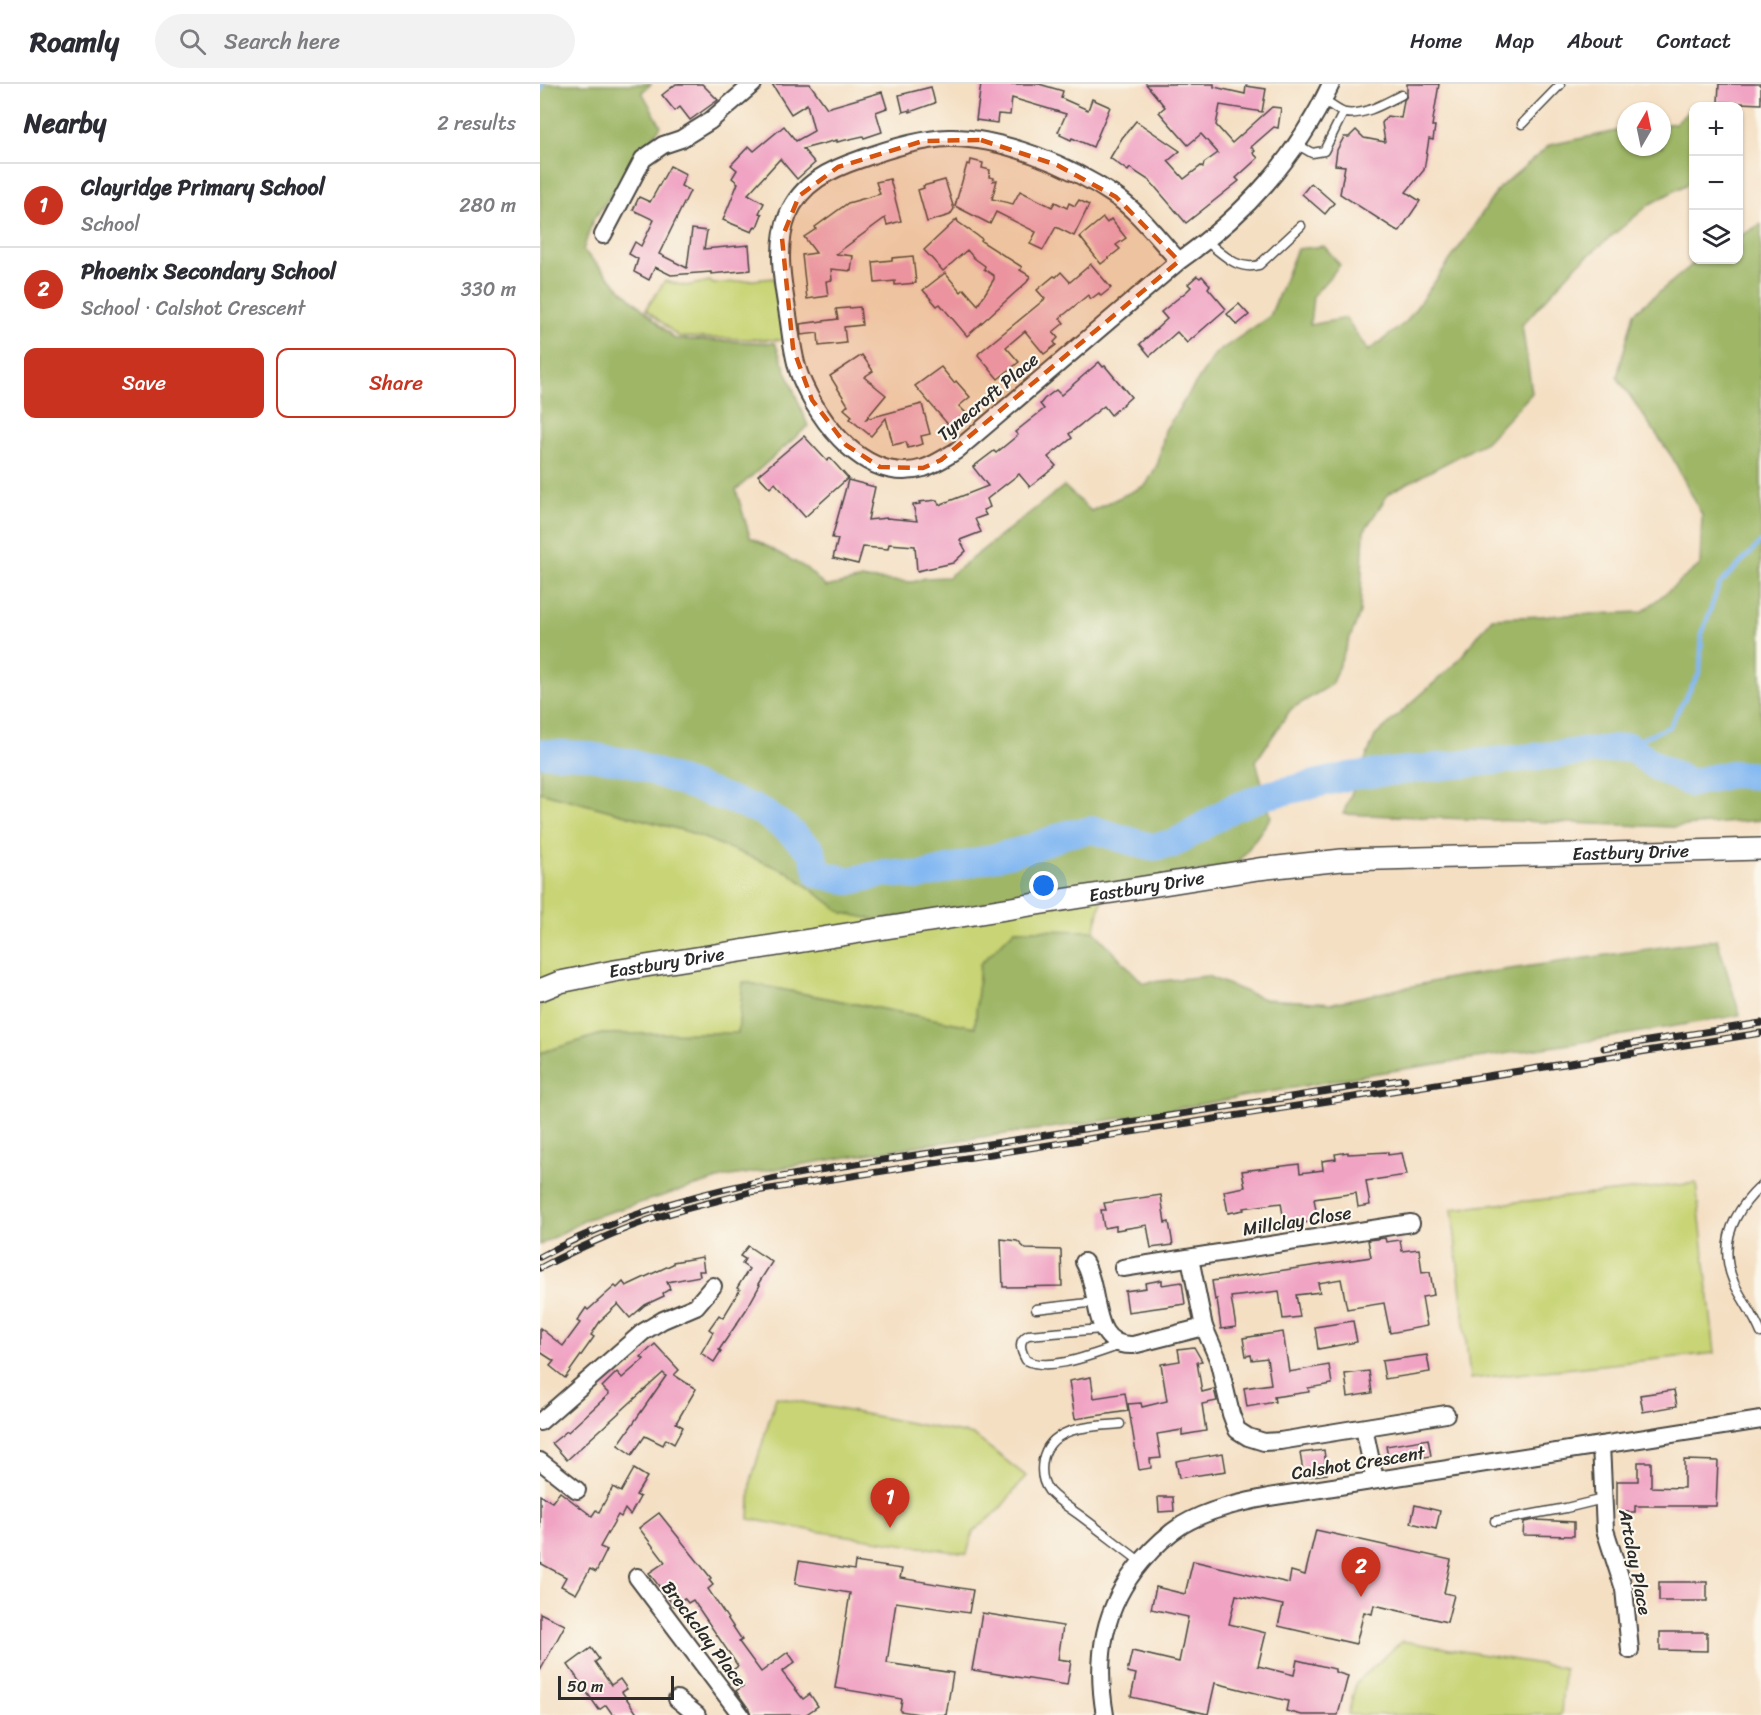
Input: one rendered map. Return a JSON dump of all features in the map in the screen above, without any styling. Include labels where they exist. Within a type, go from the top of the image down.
[{"type":"street","points":[[603,235],[643,159],[663,145],[681,139],[710,121],[753,84]]},
{"type":"street","name":"Tynecroft Place","points":[[1179,261],[1116,197],[1086,180],[1016,148],[981,140],[949,138],[923,141],[871,155],[838,167],[815,180],[799,196],[788,215],[782,238],[782,271],[793,348],[800,375],[812,400],[828,425],[862,459],[880,467],[902,470],[923,468],[956,451],[1179,261],[1206,241],[1252,199],[1298,145],[1331,84]]},
{"type":"street","name":"Eastbury Drive","points":[[540,990],[560,982],[614,970],[1258,869],[1342,860],[1761,849]]},
{"type":"street","name":"Millclay Close","points":[[1123,1268],[1411,1223]]},
{"type":"street","points":[[1190,1257],[1204,1327],[1218,1359],[1237,1430],[1264,1442],[1446,1414]]},
{"type":"street","points":[[1084,1262],[1093,1282],[1102,1329],[1108,1338],[1121,1345],[1204,1327]]},
{"type":"street","points":[[540,1422],[643,1332],[663,1320],[696,1306],[713,1286]]},
{"type":"street","name":"Calshot Crescent","points":[[1105,1715],[1101,1689],[1101,1648],[1111,1608],[1130,1575],[1158,1542],[1184,1524],[1226,1506],[1375,1480],[1761,1420]]},
{"type":"street","points":[[1364,1428],[1375,1480]]},
{"type":"street","name":"Artclay Place","points":[[1601,1445],[1605,1530],[1624,1589],[1630,1650]]},
{"type":"street","points":[[540,1461],[577,1490]]},
{"type":"street","name":"Brockclay Place","points":[[637,1577],[741,1715]]},
{"type":"street","points":[[678,1699],[697,1715]]},
{"type":"lane","points":[[1522,124],[1559,84],[1565,84]]},
{"type":"lane","points":[[1323,100],[1343,113],[1378,107],[1401,95]]},
{"type":"lane","points":[[1298,145],[1312,153],[1324,151],[1343,113]]},
{"type":"lane","points":[[1206,241],[1234,263],[1251,267],[1259,265],[1301,226]]},
{"type":"lane","points":[[1761,1186],[1736,1215],[1729,1232],[1728,1248],[1730,1270],[1734,1282],[1761,1333]]},
{"type":"lane","points":[[1036,1309],[1097,1302]]},
{"type":"lane","points":[[1102,1329],[1028,1335],[1023,1337],[1021,1350],[1026,1360],[1040,1365],[1072,1360],[1121,1345]]},
{"type":"lane","points":[[1120,1424],[1077,1429],[1064,1433],[1052,1441],[1045,1452],[1041,1473],[1048,1490],[1141,1562]]},
{"type":"lane","points":[[1495,1521],[1603,1499]]},
{"type":"highlighted area","points":[[981,140],[1057,165],[1116,197],[1179,261],[941,460],[923,468],[880,467],[846,445],[812,400],[793,348],[782,238],[799,196],[838,167],[923,141]]},
{"type":"green space","points":[[540,84],[651,84],[642,92],[661,126],[593,220],[583,250],[675,339],[775,343],[808,426],[736,490],[750,537],[806,568],[826,587],[862,579],[913,582],[925,578],[948,577],[1064,486],[1091,511],[1146,485],[1158,463],[1165,430],[1215,354],[1270,316],[1297,249],[1324,246],[1340,265],[1313,296],[1310,325],[1346,318],[1368,351],[1406,322],[1499,188],[1550,145],[1617,131],[1617,156],[1671,156],[1671,124],[1689,111],[1689,183],[1650,204],[1576,266],[1522,325],[1532,393],[1486,442],[1389,493],[1364,531],[1360,613],[1331,685],[1291,709],[1256,761],[1271,817],[1236,866],[877,920],[843,913],[788,872],[689,832],[540,792]]},
{"type":"green space","points":[[1761,224],[1761,820],[1672,827],[1343,814],[1375,736],[1457,662],[1492,618],[1642,612],[1700,565],[1702,515],[1672,457],[1617,377],[1634,313],[1693,264],[1743,264],[1743,235]]},
{"type":"green space","points":[[774,278],[784,340],[679,337],[646,309],[665,281],[686,286],[710,281],[713,284]]},
{"type":"green space","points":[[540,792],[689,832],[788,872],[843,913],[1106,884],[1094,931],[1015,930],[980,964],[975,1027],[743,982],[738,1033],[602,1034],[540,1053]]},
{"type":"green space","points":[[1015,930],[1094,931],[1143,983],[1207,976],[1264,999],[1333,1003],[1455,977],[1717,939],[1740,1015],[1577,1043],[1371,1074],[1117,1119],[922,1145],[725,1177],[587,1219],[540,1245],[540,1053],[602,1034],[738,1033],[743,982],[975,1027],[980,964]]},
{"type":"green space","points":[[1696,1183],[1715,1353],[1470,1379],[1452,1209]]},
{"type":"green space","points":[[776,1397],[973,1435],[1026,1476],[999,1510],[973,1532],[967,1554],[749,1519],[751,1481]]},
{"type":"green space","points":[[1402,1641],[1564,1668],[1561,1715],[1348,1715],[1356,1683]]},
{"type":"building","points":[[676,84],[702,84],[718,100],[690,120],[680,107],[675,111],[662,95]]},
{"type":"building","points":[[772,84],[810,84],[827,108],[882,92],[887,108],[876,112],[882,132],[864,138],[863,136],[837,142],[837,140],[803,149],[815,163],[797,179],[780,159],[748,194],[764,203],[759,213],[762,214],[757,227],[755,226],[752,232],[723,220],[738,183],[732,178],[737,170],[731,165],[749,146],[754,151],[784,126],[796,141],[814,131],[807,104],[791,114]]},
{"type":"building","points":[[981,84],[1039,84],[1063,91],[1061,98],[1088,110],[1092,99],[1110,107],[1093,147],[1060,135],[1061,133],[1058,132],[1066,114],[1012,98],[1010,115],[998,114],[997,123],[976,120]]},
{"type":"building","points":[[1146,84],[1214,84],[1214,87],[1245,94],[1246,86],[1266,89],[1262,112],[1220,105],[1216,125],[1232,143],[1272,107],[1281,108],[1278,128],[1274,127],[1251,147],[1258,158],[1236,178],[1239,181],[1186,223],[1150,181],[1130,168],[1128,171],[1110,158],[1136,121],[1180,151],[1168,161],[1184,179],[1201,166],[1203,167],[1204,163],[1218,153],[1201,134],[1188,145],[1159,112],[1165,107]]},
{"type":"building","points":[[1407,84],[1439,84],[1432,126],[1435,126],[1433,140],[1429,139],[1424,170],[1406,192],[1420,201],[1399,232],[1340,194],[1345,166],[1335,165],[1337,150],[1344,137],[1349,137],[1356,130],[1364,138],[1385,142],[1382,123],[1387,116],[1401,118],[1404,100],[1407,96]]},
{"type":"building","points":[[1719,84],[1761,84],[1761,104],[1718,102]]},
{"type":"building","points":[[931,87],[935,103],[910,112],[910,110],[903,112],[899,95]]},
{"type":"building","points":[[971,160],[983,163],[982,168],[990,170],[989,177],[994,178],[993,181],[997,180],[992,199],[1013,204],[1020,191],[1052,207],[1055,202],[1067,208],[1069,203],[1075,206],[1079,200],[1089,205],[1074,236],[1056,227],[1043,250],[1030,244],[1036,232],[996,212],[990,224],[955,206],[967,164],[970,165]]},
{"type":"building","points":[[670,166],[686,174],[681,186],[690,191],[659,254],[687,268],[692,229],[707,231],[704,249],[749,245],[751,270],[671,275],[655,267],[649,280],[634,272],[638,259],[629,254],[635,242],[641,246],[654,220],[633,210],[639,197],[650,202]]},
{"type":"building","points":[[890,179],[901,221],[887,225],[885,218],[836,254],[853,256],[851,271],[831,269],[832,280],[826,281],[828,296],[807,299],[802,255],[816,253],[804,237],[848,203],[880,194],[876,182]]},
{"type":"building","points":[[945,180],[954,209],[950,215],[927,222],[918,190],[924,188],[923,186]]},
{"type":"building","points":[[1311,183],[1334,203],[1325,214],[1302,194]]},
{"type":"building","points":[[1103,218],[1107,223],[1111,219],[1126,238],[1116,245],[1120,249],[1101,264],[1080,237]]},
{"type":"building","points":[[957,219],[982,239],[981,241],[1022,267],[1020,270],[1030,276],[1027,282],[967,336],[940,304],[937,306],[923,290],[945,273],[961,292],[964,289],[978,305],[994,279],[994,276],[984,269],[985,266],[967,250],[943,271],[924,250]]},
{"type":"building","points":[[913,256],[916,283],[895,285],[895,281],[875,283],[873,262]]},
{"type":"building","points":[[1091,264],[1111,288],[1101,296],[1099,293],[1091,299],[1088,295],[1060,318],[1064,323],[1053,332],[1058,338],[1054,342],[1056,345],[1044,354],[1025,331],[1006,347],[1019,362],[998,379],[978,355],[979,353],[1045,299],[1037,290],[1054,276],[1056,277],[1061,272],[1070,282]]},
{"type":"building","points":[[1197,276],[1200,278],[1202,276],[1210,285],[1208,288],[1226,309],[1187,343],[1177,332],[1150,356],[1140,344],[1167,319],[1161,312],[1191,287],[1188,284]]},
{"type":"building","points":[[1239,304],[1249,315],[1237,325],[1227,314]]},
{"type":"building","points":[[860,307],[862,325],[844,327],[846,343],[819,346],[818,333],[801,335],[800,324],[838,319],[836,309]]},
{"type":"building","points":[[862,355],[873,371],[864,377],[886,395],[866,419],[922,404],[930,434],[921,436],[923,444],[908,448],[906,442],[893,445],[886,418],[871,436],[850,419],[852,416],[844,409],[848,405],[830,376]]},
{"type":"building","points":[[1099,362],[1131,397],[1111,415],[1104,406],[1069,434],[1072,438],[1048,457],[1056,466],[1030,487],[1019,474],[987,499],[990,507],[983,510],[986,515],[975,519],[981,532],[960,540],[966,551],[953,563],[917,571],[915,546],[889,544],[888,549],[863,547],[858,564],[833,558],[838,539],[832,538],[848,480],[875,487],[868,520],[887,518],[917,521],[913,505],[920,504],[919,502],[937,500],[939,505],[988,486],[973,467],[994,451],[996,453],[1018,435],[1015,432],[1044,409],[1040,404],[1044,399],[1056,390],[1061,395]]},
{"type":"building","points":[[941,367],[970,397],[959,406],[967,414],[951,428],[915,386]]},
{"type":"building","points":[[804,436],[827,461],[830,458],[848,478],[805,517],[775,483],[770,488],[758,475]]},
{"type":"building","points":[[1348,1152],[1348,1154],[1388,1152],[1388,1155],[1402,1153],[1407,1175],[1366,1181],[1370,1205],[1358,1207],[1356,1193],[1314,1199],[1318,1221],[1294,1224],[1294,1219],[1284,1221],[1281,1203],[1243,1208],[1244,1210],[1228,1213],[1224,1191],[1245,1187],[1242,1171],[1299,1164],[1300,1173],[1323,1170],[1322,1161],[1336,1159],[1335,1154]]},
{"type":"building","points":[[1161,1195],[1165,1223],[1169,1222],[1173,1245],[1151,1248],[1147,1225],[1116,1230],[1116,1226],[1104,1228],[1101,1210],[1106,1210],[1104,1203]]},
{"type":"building","points":[[1385,1238],[1386,1242],[1400,1240],[1402,1251],[1419,1249],[1422,1273],[1430,1272],[1434,1295],[1422,1297],[1427,1326],[1390,1333],[1384,1303],[1347,1309],[1341,1279],[1318,1283],[1320,1292],[1296,1295],[1300,1317],[1283,1319],[1279,1291],[1231,1297],[1236,1327],[1221,1329],[1212,1281],[1371,1257],[1368,1240]]},
{"type":"building","points":[[1001,1239],[1017,1241],[1026,1249],[1061,1250],[1062,1286],[1003,1287]]},
{"type":"building","points":[[748,1246],[772,1262],[714,1362],[701,1353],[713,1332],[709,1329],[719,1315],[723,1318],[740,1290],[737,1288],[749,1269],[742,1264],[745,1259],[740,1256]]},
{"type":"building","points":[[702,1257],[704,1271],[699,1271],[700,1276],[667,1282],[670,1289],[663,1293],[664,1296],[645,1305],[630,1318],[618,1304],[601,1320],[591,1335],[594,1337],[565,1378],[550,1366],[554,1361],[540,1352],[540,1328],[563,1346],[580,1323],[577,1321],[586,1308],[588,1310],[615,1286],[617,1288],[623,1282],[626,1286],[673,1262]]},
{"type":"building","points":[[1162,1280],[1162,1285],[1182,1282],[1185,1304],[1128,1312],[1125,1291],[1146,1288],[1145,1283]]},
{"type":"building","points":[[1353,1321],[1357,1342],[1318,1349],[1315,1327]]},
{"type":"building","points":[[1283,1332],[1289,1372],[1329,1365],[1332,1384],[1308,1388],[1309,1392],[1274,1397],[1275,1402],[1247,1407],[1244,1388],[1271,1384],[1267,1358],[1252,1360],[1251,1355],[1246,1356],[1243,1338]]},
{"type":"building","points":[[655,1344],[679,1370],[674,1375],[696,1389],[676,1423],[683,1427],[674,1444],[666,1439],[663,1445],[645,1436],[632,1455],[618,1445],[666,1376],[663,1373],[567,1460],[552,1443],[568,1432],[609,1394],[602,1387],[617,1372],[622,1378],[644,1359],[641,1357]]},
{"type":"building","points":[[1194,1347],[1202,1361],[1197,1362],[1202,1392],[1214,1389],[1217,1401],[1202,1404],[1206,1431],[1182,1435],[1182,1430],[1157,1434],[1161,1458],[1150,1459],[1151,1468],[1139,1470],[1128,1404],[1141,1403],[1142,1407],[1167,1401],[1161,1364],[1180,1361],[1178,1349]]},
{"type":"building","points":[[1427,1355],[1430,1372],[1385,1379],[1382,1361]]},
{"type":"building","points":[[1369,1371],[1372,1393],[1348,1397],[1345,1374]]},
{"type":"building","points":[[1091,1377],[1094,1398],[1125,1393],[1128,1411],[1075,1419],[1069,1381]]},
{"type":"building","points":[[1674,1390],[1677,1406],[1643,1412],[1640,1395]]},
{"type":"building","points":[[1428,1439],[1431,1456],[1389,1463],[1386,1446]]},
{"type":"building","points":[[1324,1450],[1327,1474],[1304,1477],[1300,1453]]},
{"type":"building","points":[[1223,1453],[1226,1471],[1179,1478],[1176,1461]]},
{"type":"building","points":[[1684,1460],[1718,1461],[1716,1506],[1635,1506],[1635,1512],[1617,1512],[1617,1481],[1638,1481],[1638,1462],[1651,1462],[1651,1487],[1684,1488]]},
{"type":"building","points":[[634,1469],[647,1477],[636,1495],[640,1497],[630,1515],[625,1509],[621,1517],[618,1515],[600,1547],[607,1550],[596,1572],[590,1569],[576,1594],[561,1586],[566,1577],[540,1563],[540,1495],[552,1502],[560,1492],[592,1516],[596,1510],[599,1512],[613,1487],[621,1492]]},
{"type":"building","points":[[1158,1497],[1173,1497],[1174,1511],[1159,1512]]},
{"type":"building","points":[[1415,1505],[1440,1511],[1436,1529],[1411,1523]]},
{"type":"building","points":[[659,1513],[711,1578],[709,1580],[713,1585],[708,1589],[742,1640],[739,1642],[761,1672],[788,1652],[795,1662],[782,1672],[803,1699],[810,1694],[818,1706],[805,1715],[751,1715],[736,1691],[743,1686],[733,1670],[738,1666],[693,1600],[688,1603],[684,1598],[674,1606],[649,1573],[665,1562],[639,1528]]},
{"type":"building","points":[[1535,1520],[1574,1522],[1574,1536],[1523,1535],[1524,1522]]},
{"type":"building","points":[[1316,1530],[1451,1560],[1444,1593],[1454,1595],[1447,1622],[1374,1605],[1372,1614],[1364,1612],[1356,1644],[1278,1626],[1283,1605],[1236,1595],[1229,1624],[1266,1633],[1258,1666],[1294,1675],[1297,1660],[1335,1669],[1335,1672],[1348,1676],[1338,1715],[1302,1715],[1286,1711],[1288,1701],[1215,1683],[1208,1714],[1131,1697],[1136,1674],[1127,1672],[1132,1651],[1179,1662],[1188,1617],[1151,1609],[1156,1587],[1185,1594],[1193,1561],[1289,1583],[1291,1571],[1305,1575]]},
{"type":"building","points":[[799,1561],[854,1570],[855,1562],[902,1569],[900,1578],[973,1590],[969,1613],[896,1602],[887,1663],[953,1673],[946,1715],[925,1715],[900,1711],[902,1699],[835,1688],[850,1593],[795,1584]]},
{"type":"building","points":[[1659,1582],[1707,1582],[1707,1601],[1659,1601]]},
{"type":"building","points":[[540,1613],[565,1625],[540,1671]]},
{"type":"building","points":[[982,1613],[1063,1626],[1058,1659],[1071,1661],[1067,1685],[972,1670]]},
{"type":"building","points":[[1660,1632],[1707,1632],[1707,1651],[1660,1650]]},
{"type":"building","points":[[591,1648],[599,1659],[595,1662],[611,1685],[620,1679],[627,1689],[622,1692],[638,1715],[613,1715],[606,1705],[599,1710],[568,1665]]},
{"type":"waterway","points":[[540,91],[543,84]]},
{"type":"waterway","points":[[1630,747],[1636,741],[1669,727],[1700,672],[1702,634],[1719,585],[1761,542]]},
{"type":"waterway","points":[[540,753],[584,755],[631,763],[761,811],[811,850],[819,874],[849,881],[886,873],[919,876],[1028,849],[1067,834],[1094,830],[1150,847],[1173,844],[1233,808],[1268,795],[1350,776],[1630,747],[1657,767],[1691,783],[1731,774],[1761,776]]},
{"type":"railway","points":[[1604,1048],[1761,1023]]},
{"type":"railway","points":[[540,1268],[590,1243],[642,1222],[750,1192],[1761,1033]]},
{"type":"railway","points":[[540,1257],[590,1233],[641,1213],[746,1184],[854,1164],[1405,1079]]},
{"type":"place","name":"Clayridge Primary School","points":[[890,1528]]},
{"type":"place","name":"Phoenix Secondary School","points":[[1361,1597]]}]
